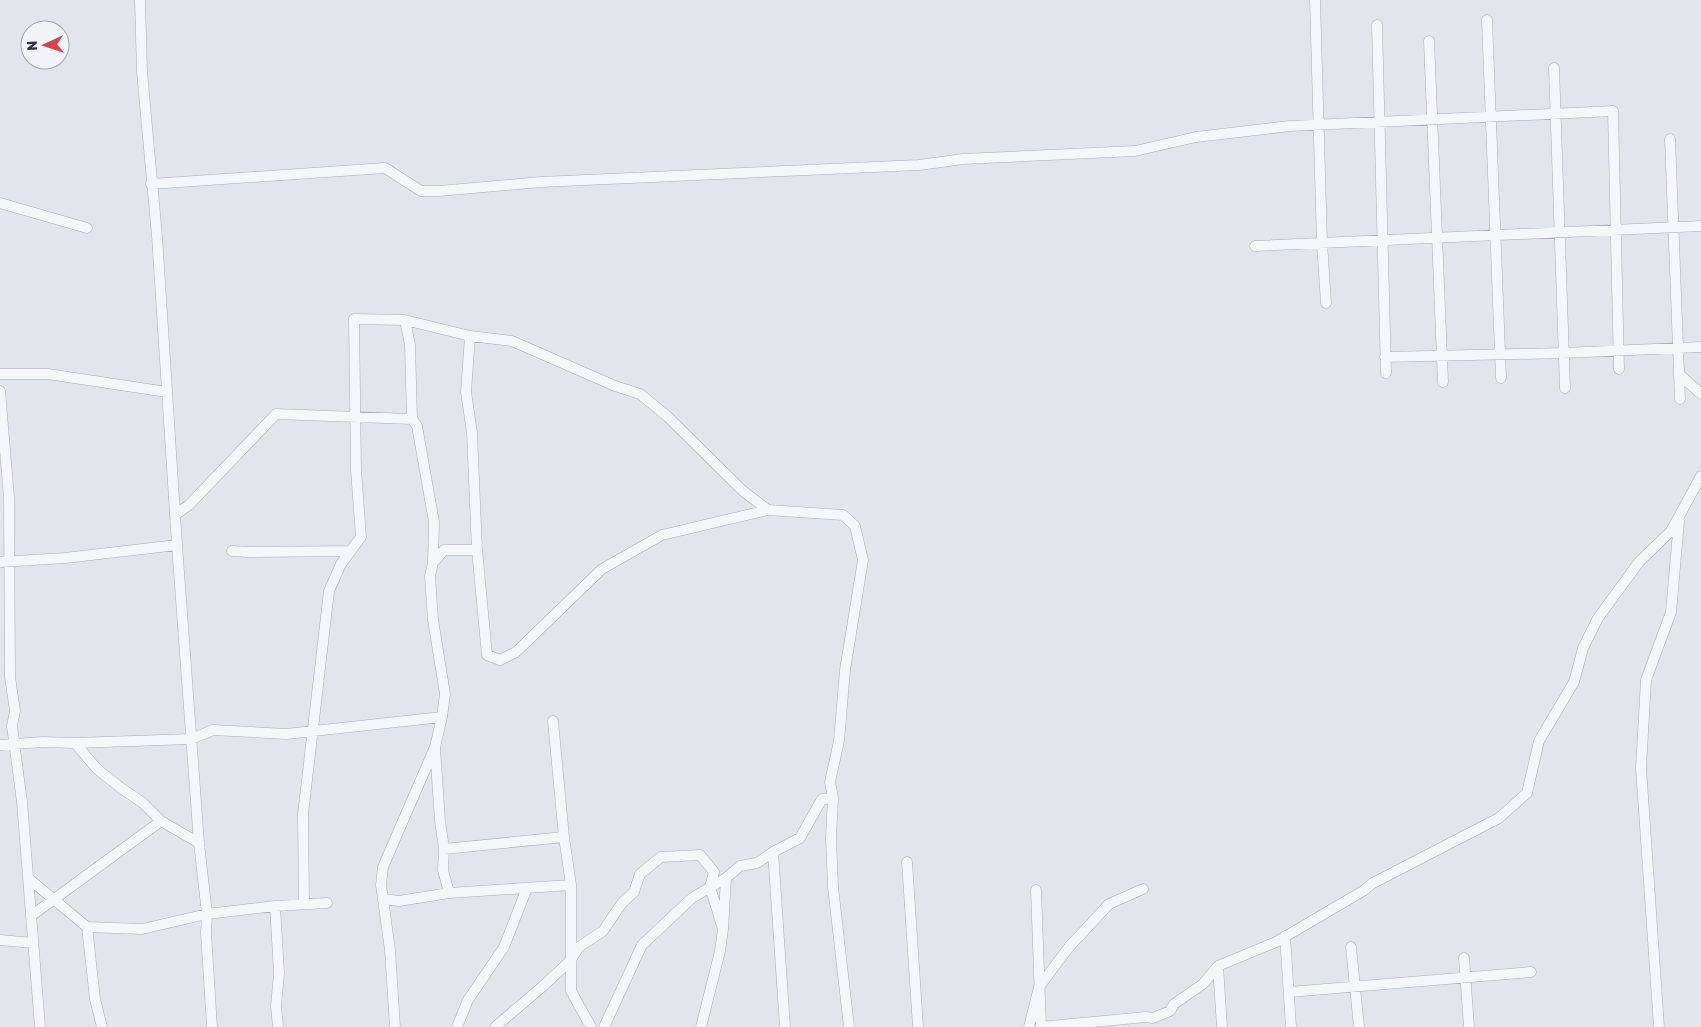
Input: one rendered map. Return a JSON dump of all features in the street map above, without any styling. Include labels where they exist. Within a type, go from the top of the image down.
[{"type":"street","points":[[140,0],[142,72],[157,236],[177,544],[206,914],[212,1027]]},
{"type":"street","points":[[1315,0],[1322,244],[1326,303]]},
{"type":"street","points":[[1487,20],[1501,378]]},
{"type":"street","points":[[1376,24],[1386,373]]},
{"type":"street","points":[[1429,41],[1442,382]]},
{"type":"street","points":[[1554,68],[1564,388]]},
{"type":"street","points":[[151,184],[385,168],[421,191],[439,191],[541,182],[919,165],[964,158],[1135,152],[1196,137],[1290,126],[1612,111],[1619,369]]},
{"type":"street","points":[[1670,139],[1680,399]]},
{"type":"street","points":[[0,203],[87,228]]},
{"type":"street","points":[[1255,246],[1701,226]]},
{"type":"street","points":[[304,904],[303,814],[329,591],[341,564],[361,537],[356,470],[354,319],[406,320],[470,336],[512,341],[615,386],[640,394],[667,416],[743,491],[768,510]]},
{"type":"street","points":[[395,1027],[390,950],[381,884],[383,867],[435,747],[445,694],[433,620],[430,576],[433,563],[434,522],[417,426],[412,420],[410,344],[406,320]]},
{"type":"street","points":[[470,336],[466,392],[472,432],[477,550],[487,655],[500,660],[516,652],[602,568],[662,535],[768,510],[842,515],[855,526],[863,560],[845,670],[838,741],[830,782],[833,798],[831,838],[833,887],[849,1027]]},
{"type":"street","points":[[1385,357],[1500,355],[1701,347]]},
{"type":"street","points":[[0,374],[48,374],[167,392]]},
{"type":"street","points":[[1679,374],[1701,394]]},
{"type":"street","points":[[0,391],[10,677],[15,712],[12,726],[22,802],[40,1027]]},
{"type":"street","points":[[175,515],[189,505],[276,414],[356,416],[412,420]]},
{"type":"street","points":[[1036,890],[1040,1027],[1146,1017],[1154,1022],[1170,1010],[1174,1004],[1203,984],[1218,966],[1276,942],[1373,884],[1499,818],[1528,793],[1539,741],[1574,682],[1583,648],[1598,618],[1639,562],[1671,531],[1701,476]]},
{"type":"street","points":[[1659,1027],[1641,768],[1646,680],[1671,612],[1679,516]]},
{"type":"street","points":[[5,562],[64,558],[177,544]]},
{"type":"street","points":[[232,550],[248,552],[351,551]]},
{"type":"street","points":[[433,563],[444,550],[477,550]]},
{"type":"street","points":[[0,745],[192,739],[213,730],[286,734],[442,717]]},
{"type":"street","points":[[552,721],[571,885],[571,991],[591,1027]]},
{"type":"street","points":[[75,743],[97,769],[143,803],[161,820],[199,843]]},
{"type":"street","points":[[435,747],[440,821],[444,849],[443,870],[449,893]]},
{"type":"street","points":[[604,1027],[642,945],[692,898],[726,878],[740,866],[757,862],[800,838],[822,799],[833,798]]},
{"type":"street","points":[[31,916],[161,820]]},
{"type":"street","points":[[444,849],[564,837]]},
{"type":"street","points":[[773,852],[785,1027]]},
{"type":"street","points":[[494,1027],[542,988],[570,961],[579,948],[603,931],[622,903],[634,892],[640,874],[661,857],[700,855],[714,872],[710,887],[723,929]]},
{"type":"street","points":[[907,862],[918,1027]]},
{"type":"street","points":[[28,878],[87,927],[142,929],[206,914],[275,906],[327,903]]},
{"type":"street","points":[[701,1027],[720,951],[726,878]]},
{"type":"street","points":[[384,899],[398,901],[449,893],[571,885]]},
{"type":"street","points":[[457,1027],[468,1000],[504,948],[527,888]]},
{"type":"street","points":[[1029,1027],[1039,986],[1069,947],[1109,904],[1143,890]]},
{"type":"street","points":[[275,906],[279,973],[276,1006],[278,1027]]},
{"type":"street","points":[[87,927],[95,998],[102,1027]]},
{"type":"street","points":[[1285,936],[1291,1027]]},
{"type":"street","points":[[0,940],[33,943]]},
{"type":"street","points":[[1351,947],[1359,1027]]},
{"type":"street","points":[[1464,958],[1469,1027]]},
{"type":"street","points":[[1218,966],[1222,1027]]},
{"type":"street","points":[[1289,992],[1531,972]]}]
